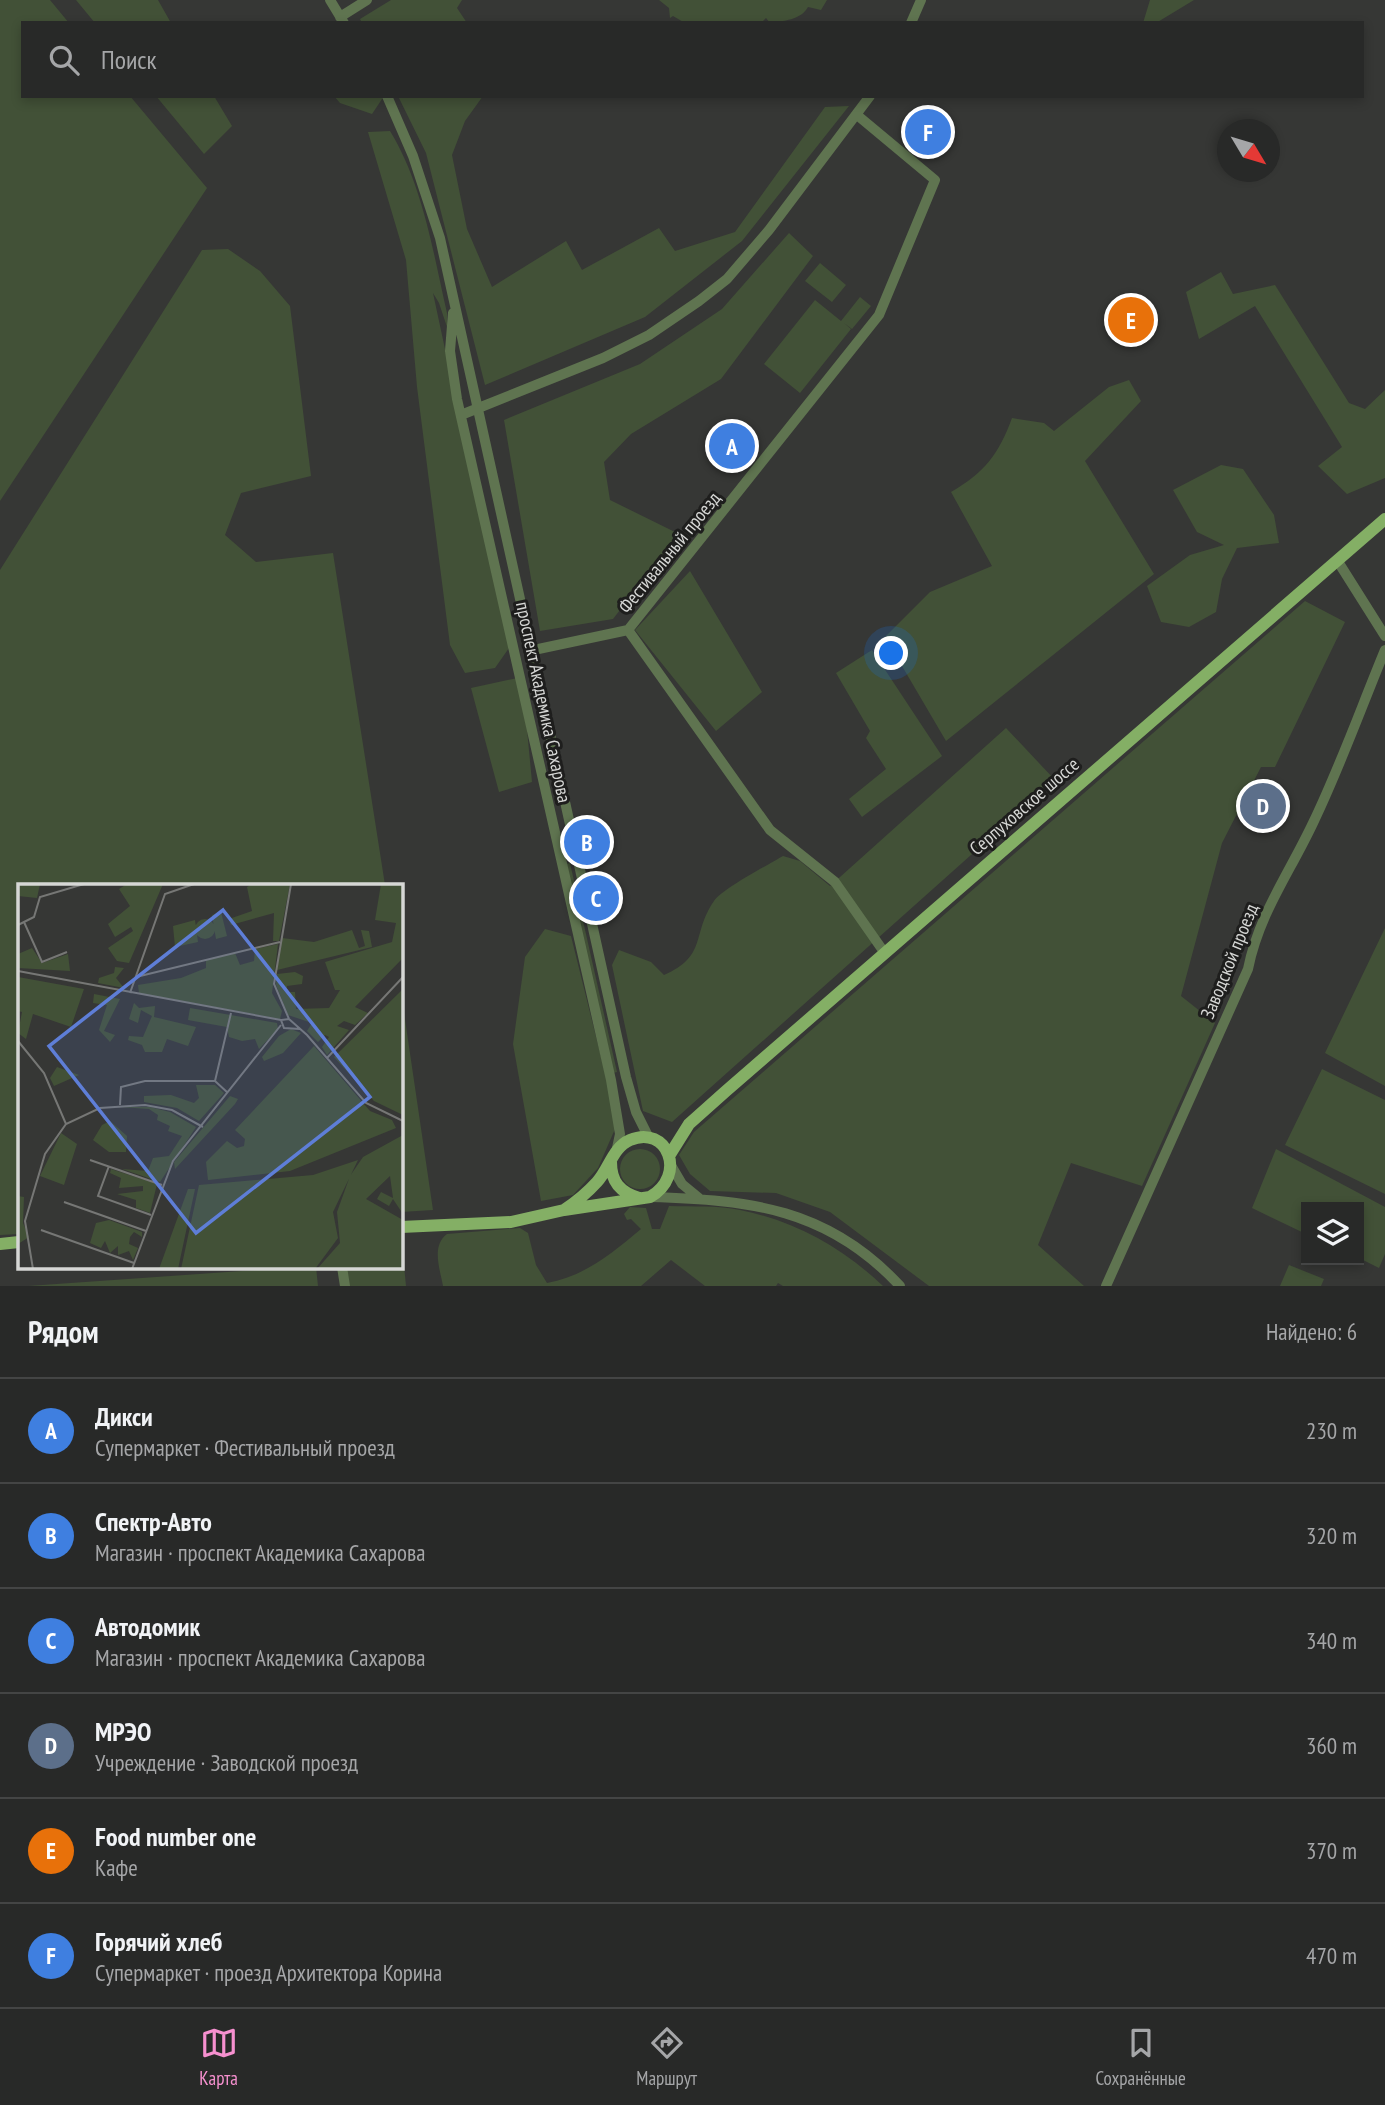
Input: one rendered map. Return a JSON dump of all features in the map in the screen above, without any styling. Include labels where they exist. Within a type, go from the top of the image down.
[{"type":"main road","name":"Серпуховское шоссе","points":[[689,1124],[1385,519]]},
{"type":"main road","points":[[564,1210],[599,1181],[617,1148],[636,1138],[652,1139],[689,1124]]},
{"type":"main road","points":[[402,1227],[511,1222],[645,1197],[662,1190],[669,1180],[671,1162],[689,1124]]},
{"type":"main road","points":[[652,1139],[671,1162]]},
{"type":"main road","points":[[611,1162],[615,1183],[626,1194],[645,1197]]},
{"type":"main road","points":[[0,1244],[18,1242]]},
{"type":"street","points":[[331,0],[342,20],[366,0]]},
{"type":"street","points":[[912,21],[921,0]]},
{"type":"street","name":"проспект Академика Сахарова","points":[[388,98],[413,156],[440,238],[480,410],[529,651],[626,1077],[636,1112],[652,1139]]},
{"type":"street","points":[[461,415],[480,410],[603,358],[649,335],[699,301],[727,279],[769,230],[869,98]]},
{"type":"street","name":"Фестивальный проезд","points":[[529,651],[628,630],[879,314],[935,178],[857,115]]},
{"type":"street","name":"проспект Академика Сахарова","points":[[454,302],[450,351],[461,415],[611,1080],[620,1135],[617,1148]]},
{"type":"street","points":[[490,539],[505,536]]},
{"type":"street","points":[[1336,560],[1385,636]]},
{"type":"street","name":"Фестивальный проезд","points":[[628,630],[770,830],[835,882],[884,952]]},
{"type":"street","name":"Заводской проезд","points":[[1106,1286],[1248,969],[1264,914],[1294,865],[1385,650]]},
{"type":"street","points":[[526,694],[538,689]]},
{"type":"street","points":[[553,830],[568,826]]},
{"type":"street","points":[[611,1080],[626,1077]]},
{"type":"street","points":[[671,1162],[682,1184],[699,1198]]},
{"type":"street","points":[[645,1197],[699,1198],[756,1204],[807,1220],[862,1251],[900,1286]]},
{"type":"street","points":[[342,1268],[345,1286]]},
{"type":"green space","points":[[0,0],[50,0],[67,21],[21,21],[21,98],[132,98],[207,188],[0,501]]},
{"type":"green space","points":[[76,0],[158,0],[170,21],[93,21]]},
{"type":"green space","points":[[391,0],[462,0],[457,8],[466,21],[361,21],[360,19]]},
{"type":"green space","points":[[659,0],[827,0],[821,10],[808,7],[796,17],[780,21],[768,21],[766,18],[763,21],[682,21],[673,16],[670,18],[669,8]]},
{"type":"green space","points":[[1150,0],[1194,0],[1159,21],[1144,21]]},
{"type":"green space","points":[[158,98],[215,98],[232,126],[204,154]]},
{"type":"green space","points":[[336,98],[383,98],[372,114],[340,103]]},
{"type":"green space","points":[[399,98],[482,98],[465,121],[452,155],[467,229],[492,287],[566,241],[582,270],[659,228],[675,251],[735,232],[825,107],[849,106],[742,241],[645,317],[485,385],[426,153]]},
{"type":"green space","points":[[390,131],[419,196],[447,313],[447,327],[433,293],[509,648],[495,668],[465,673],[450,645],[417,387],[406,260],[368,132]]},
{"type":"green space","points":[[789,233],[813,256],[721,379],[631,434],[604,462],[610,500],[679,534],[613,619],[540,631],[504,420],[640,364],[722,309]]},
{"type":"green space","points":[[228,249],[260,271],[290,306],[311,476],[241,493],[225,535],[256,562],[333,553],[385,884],[18,884],[18,1234],[0,1235],[0,570],[202,250]]},
{"type":"green space","points":[[820,263],[846,285],[832,302],[805,281]]},
{"type":"green space","points":[[1221,272],[1233,294],[1275,285],[1349,403],[1365,409],[1385,390],[1385,478],[1347,494],[1318,466],[1342,447],[1255,306],[1199,339],[1186,292]]},
{"type":"green space","points":[[860,297],[871,306],[852,329],[844,323],[851,329],[800,393],[764,364],[815,300],[841,321]]},
{"type":"green space","points":[[1129,380],[1141,401],[1085,461],[1154,574],[946,741],[885,637],[930,592],[992,566],[951,492],[973,477],[989,461],[1002,442],[1012,418],[1044,423],[1054,431],[1109,387]]},
{"type":"green space","points":[[1221,465],[1243,469],[1274,515],[1279,543],[1237,548],[1222,579],[1216,612],[1189,627],[1161,622],[1147,586],[1190,555],[1224,545],[1197,532],[1173,490]]},
{"type":"green space","points":[[690,571],[762,692],[716,731],[635,630]]},
{"type":"green space","points":[[1305,601],[1345,622],[1275,767],[1261,767],[1222,843],[1181,996],[1215,1023],[1142,1186],[1071,1163],[1038,1245],[1084,1286],[929,1286],[830,1212],[776,1193],[710,1191],[690,1174],[679,1155],[694,1132]]},
{"type":"green space","points":[[872,650],[942,756],[862,817],[849,799],[886,769],[866,738],[870,731],[836,673]]},
{"type":"green space","points":[[522,677],[532,782],[499,792],[471,688]]},
{"type":"green space","points":[[1006,728],[1055,780],[672,1122],[643,1111],[612,965],[619,950],[651,962],[664,975],[678,968],[693,952],[714,901],[735,884],[783,856],[800,861],[830,886]]},
{"type":"green space","points":[[570,863],[617,1072],[613,1073],[566,864]]},
{"type":"green space","points":[[1385,928],[1385,1086],[1325,1053]]},
{"type":"green space","points":[[545,929],[571,936],[609,1089],[615,1129],[598,1168],[573,1195],[541,1201],[513,1044],[525,957]]},
{"type":"green space","points":[[402,999],[433,1210],[402,1212]]},
{"type":"green space","points":[[1322,1069],[1385,1100],[1385,1194],[1285,1145]]},
{"type":"green space","points":[[640,1149],[648,1150],[654,1155],[659,1161],[659,1177],[654,1183],[648,1188],[640,1189],[632,1188],[626,1183],[621,1177],[620,1169],[621,1161],[626,1155],[632,1150]]},
{"type":"green space","points":[[1276,1149],[1385,1207],[1385,1254],[1379,1268],[1364,1260],[1364,1202],[1301,1202],[1301,1232],[1252,1208]]},
{"type":"green space","points":[[669,1206],[732,1208],[780,1221],[835,1248],[883,1286],[783,1286],[778,1283],[776,1286],[705,1286],[671,1260],[641,1286],[443,1286],[438,1251],[447,1234],[520,1228],[528,1233],[536,1265],[547,1283],[586,1269],[641,1229],[631,1219],[627,1220],[624,1214],[630,1207],[646,1208],[652,1229],[660,1229]]},
{"type":"green space","points":[[402,1244],[406,1286],[348,1286],[344,1268],[402,1268]]},
{"type":"green space","points":[[1289,1265],[1324,1279],[1321,1286],[1280,1286]]},
{"type":"green space","points":[[316,1268],[318,1286],[28,1286]]},
{"type":"place","name":"Горячий хлеб","points":[[928,132]]},
{"type":"place","name":"Food number one","points":[[1131,320]]},
{"type":"place","name":"Дикси","points":[[732,446]]},
{"type":"place","name":"МРЭО","points":[[1263,806]]},
{"type":"place","name":"Спектр-Авто","points":[[587,842]]},
{"type":"place","name":"Автодомик","points":[[596,898]]}]
